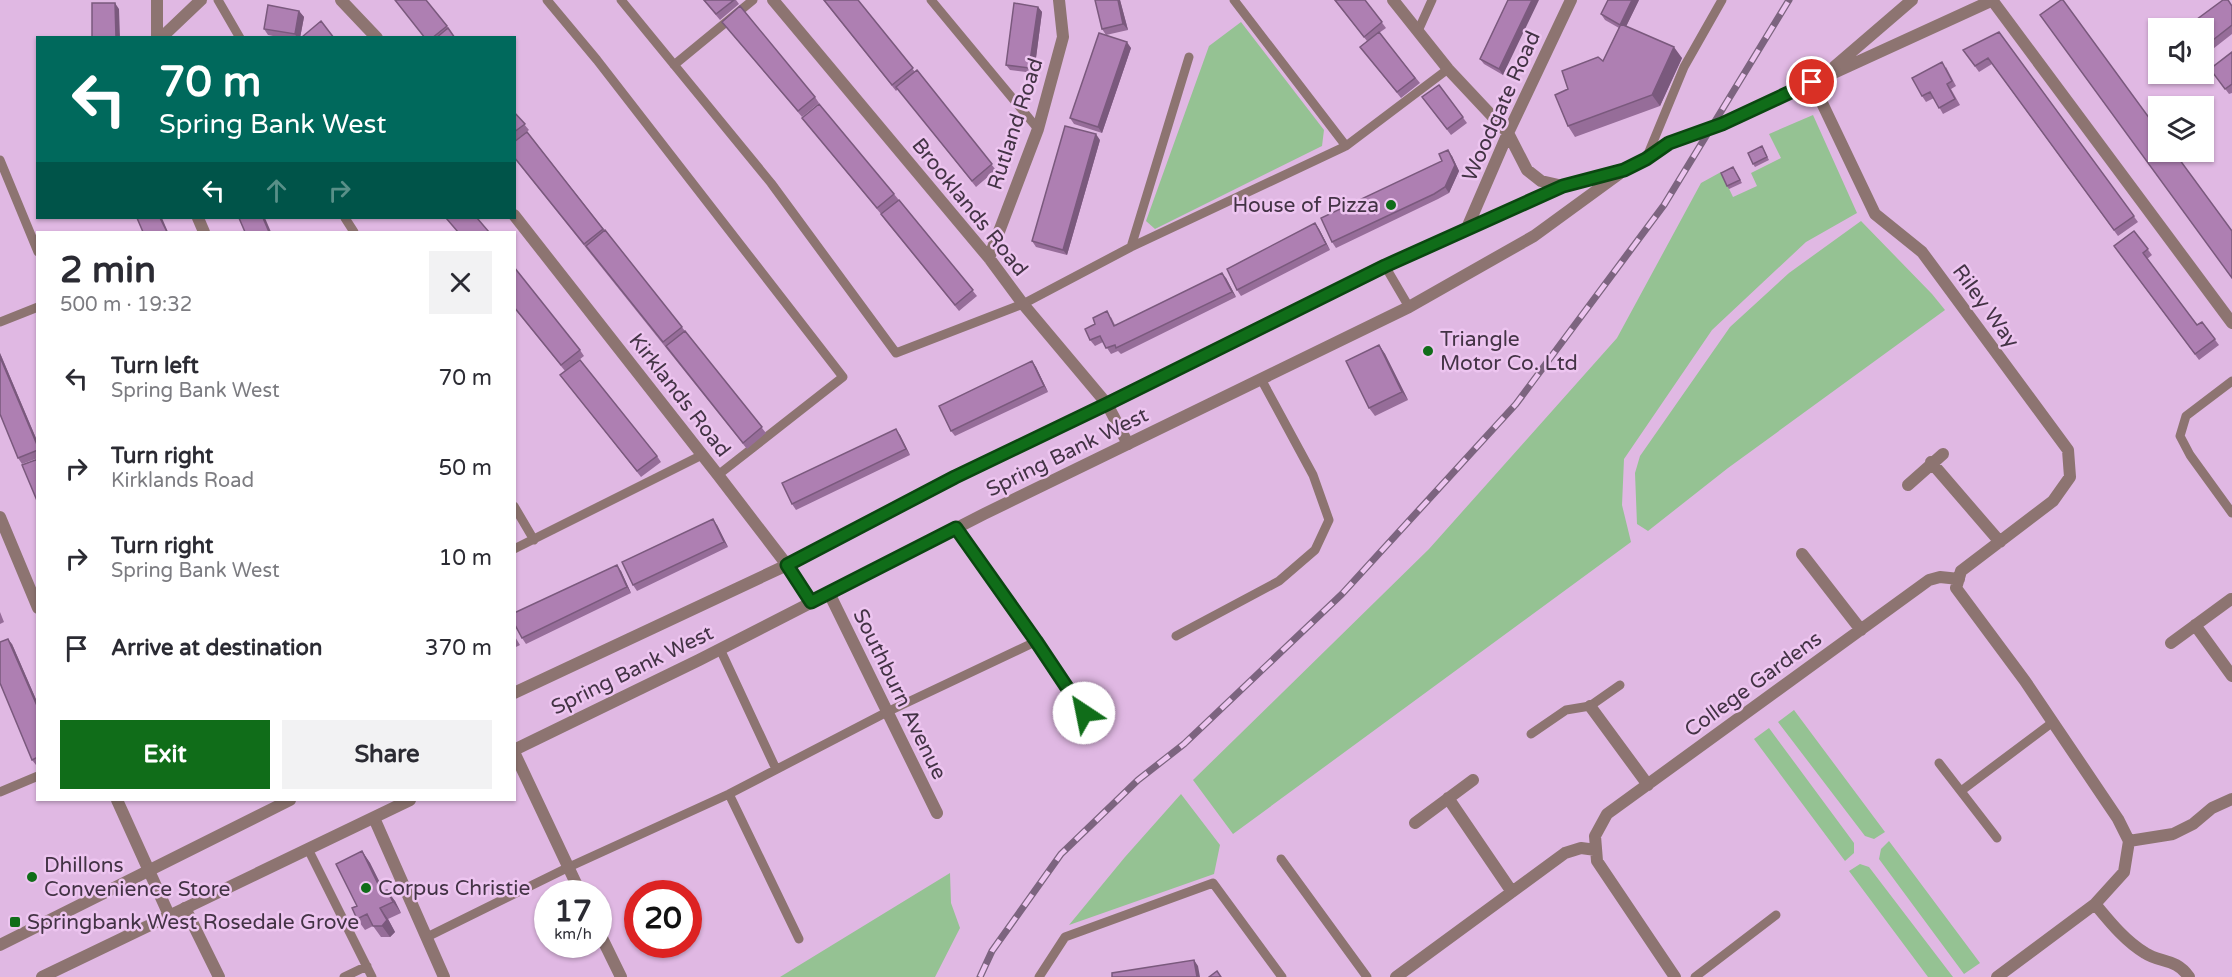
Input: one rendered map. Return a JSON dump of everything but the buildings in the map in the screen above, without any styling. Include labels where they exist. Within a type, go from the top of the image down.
[{"type":"street","points":[[157,0],[159,36]]},
{"type":"street","points":[[161,36],[201,0]]},
{"type":"street","points":[[341,0],[375,36]]},
{"type":"street","name":"Brooklands Road","points":[[773,0],[1107,404],[1128,444]]},
{"type":"street","name":"Rutland Road","points":[[988,258],[1038,129],[1063,37],[1059,0]]},
{"type":"street","points":[[1393,0],[1448,69],[1508,134],[1527,170],[1541,181],[1563,186]]},
{"type":"street","name":"Woodgate Road","points":[[1467,228],[1571,0]]},
{"type":"street","name":"Spring Bank West","points":[[1816,80],[1912,0]]},
{"type":"street","points":[[1992,0],[2232,323]]},
{"type":"street","name":"Spring Bank West","points":[[516,750],[956,528],[1409,307],[1534,236],[1624,170],[1646,159],[1669,143],[1722,124],[1992,0]]},
{"type":"street","name":"Riley Way","points":[[1816,80],[1875,214],[1922,252],[2068,450],[2070,477],[2053,501],[1961,571],[1959,579]]},
{"type":"street","name":"Spring Bank West","points":[[516,692],[787,565],[955,477],[1385,266],[1563,186],[1624,170]]},
{"type":"street","name":"Kirklands Road","points":[[516,218],[702,454],[787,565],[811,602]]},
{"type":"street","points":[[1908,485],[1931,462],[1943,454]]},
{"type":"street","points":[[1931,462],[2000,542]]},
{"type":"street","points":[[0,517],[36,603]]},
{"type":"street","points":[[1802,554],[1861,630]]},
{"type":"street","points":[[1959,579],[1956,588],[2025,681],[2118,819],[2129,841],[2124,872],[2095,904],[1997,977]]},
{"type":"street","name":"College Gardens","points":[[1596,850],[1595,836],[1607,814],[1929,580],[1959,579]]},
{"type":"street","name":"Southburn Avenue","points":[[829,593],[936,813]]},
{"type":"street","points":[[2171,643],[2231,599]]},
{"type":"street","points":[[2195,626],[2232,676]]},
{"type":"street","points":[[1590,706],[1648,784]]},
{"type":"street","points":[[516,755],[575,880]]},
{"type":"street","points":[[1415,823],[1473,780]]},
{"type":"street","points":[[1448,798],[1512,892]]},
{"type":"street","points":[[2129,841],[2173,834],[2193,824],[2212,808],[2232,800]]},
{"type":"street","points":[[117,801],[169,915]]},
{"type":"street","points":[[0,945],[288,801]]},
{"type":"street","points":[[42,977],[408,801]]},
{"type":"street","points":[[374,818],[444,977]]},
{"type":"street","points":[[1396,977],[1565,853],[1581,848],[1596,850],[1597,861],[1674,977]]},
{"type":"street","points":[[2095,904],[2126,939],[2147,955],[2165,959],[2184,970],[2189,977]]},
{"type":"street","points":[[185,908],[219,977]]},
{"type":"street","points":[[612,958],[621,977]]},
{"type":"lane","points":[[218,0],[239,36]]},
{"type":"lane","points":[[547,0],[597,60],[843,377],[718,475]]},
{"type":"lane","points":[[621,0],[771,183],[896,353],[1023,304],[1131,247],[1346,146],[1448,69]]},
{"type":"lane","points":[[674,65],[753,0]]},
{"type":"lane","points":[[931,0],[1038,129]]},
{"type":"lane","points":[[1234,0],[1346,146]]},
{"type":"lane","points":[[1418,31],[1432,0]]},
{"type":"lane","points":[[1646,159],[1684,67],[1722,0]]},
{"type":"lane","points":[[1131,247],[1189,57]]},
{"type":"lane","points":[[0,160],[36,247]]},
{"type":"lane","points":[[1385,266],[1409,307]]},
{"type":"lane","points":[[0,322],[36,308]]},
{"type":"lane","points":[[1176,636],[1279,580],[1315,550],[1329,520],[1313,476],[1261,379]]},
{"type":"lane","points":[[2232,381],[2186,416],[2180,436],[2190,455],[2232,513]]},
{"type":"lane","points":[[516,548],[702,454]]},
{"type":"lane","points":[[516,510],[534,540]]},
{"type":"lane","points":[[956,528],[1096,731]]},
{"type":"lane","points":[[427,937],[569,867],[729,794],[887,712],[1036,641]]},
{"type":"lane","points":[[720,649],[776,769]]},
{"type":"lane","points":[[1530,734],[1566,710],[1590,706],[1620,685]]},
{"type":"lane","points":[[1961,791],[2053,722]]},
{"type":"lane","points":[[1939,763],[1997,838]]},
{"type":"lane","points":[[0,792],[36,777]]},
{"type":"lane","points":[[729,794],[799,939]]},
{"type":"lane","points":[[308,849],[372,977]]},
{"type":"lane","points":[[1281,859],[1367,977]]},
{"type":"lane","points":[[1039,977],[1065,937],[1213,883],[1282,977]]},
{"type":"lane","points":[[1695,977],[1776,915]]},
{"type":"lane","points":[[344,977],[367,966]]},
{"type":"green space","points":[[1241,22],[1324,130],[1322,146],[1155,229],[1146,221],[1209,46]]},
{"type":"green space","points":[[1813,115],[1857,213],[1806,242],[1712,330],[1624,459],[1622,505],[1631,542],[1233,834],[1193,780],[1429,549],[1617,338],[1701,183],[1721,172],[1733,197],[1757,186],[1751,173],[1781,158],[1769,134]]},
{"type":"green space","points":[[1861,221],[1945,310],[1728,468],[1648,531],[1637,524],[1635,473],[1640,456],[1730,327],[1789,273]]},
{"type":"green space","points":[[1794,710],[1885,832],[1874,839],[1865,836],[1778,722]]},
{"type":"green space","points":[[1769,728],[1854,843],[1854,853],[1845,861],[1754,739]]},
{"type":"green space","points":[[1181,794],[1220,845],[1214,874],[1069,925],[1125,857]]},
{"type":"green space","points":[[1889,841],[1980,963],[1964,974],[1879,859],[1881,849]]},
{"type":"green space","points":[[1860,864],[1869,867],[1953,977],[1928,977],[1849,871]]},
{"type":"green space","points":[[950,873],[951,903],[960,928],[935,977],[780,977]]},
{"type":"railway","points":[[980,977],[992,951],[1061,854],[1138,780],[1184,744],[1342,594],[1516,404],[1664,205],[1789,0]]},
{"type":"place","name":"House of Pizza","points":[[1391,205]]},
{"type":"place","name":"Triangle Motor Co. Ltd","points":[[1428,351]]},
{"type":"place","name":"Dhillons Convenience Store","points":[[32,877]]},
{"type":"place","name":"Corpus Christie","points":[[366,888]]},
{"type":"place","name":"Springbank West Rosedale Grove","points":[[15,922]]},
{"type":"route","points":[[1084,713],[956,528],[811,602],[787,565],[955,477],[1385,266],[1563,186],[1624,170],[1646,159],[1669,143],[1722,124],[1812,82]]}]
